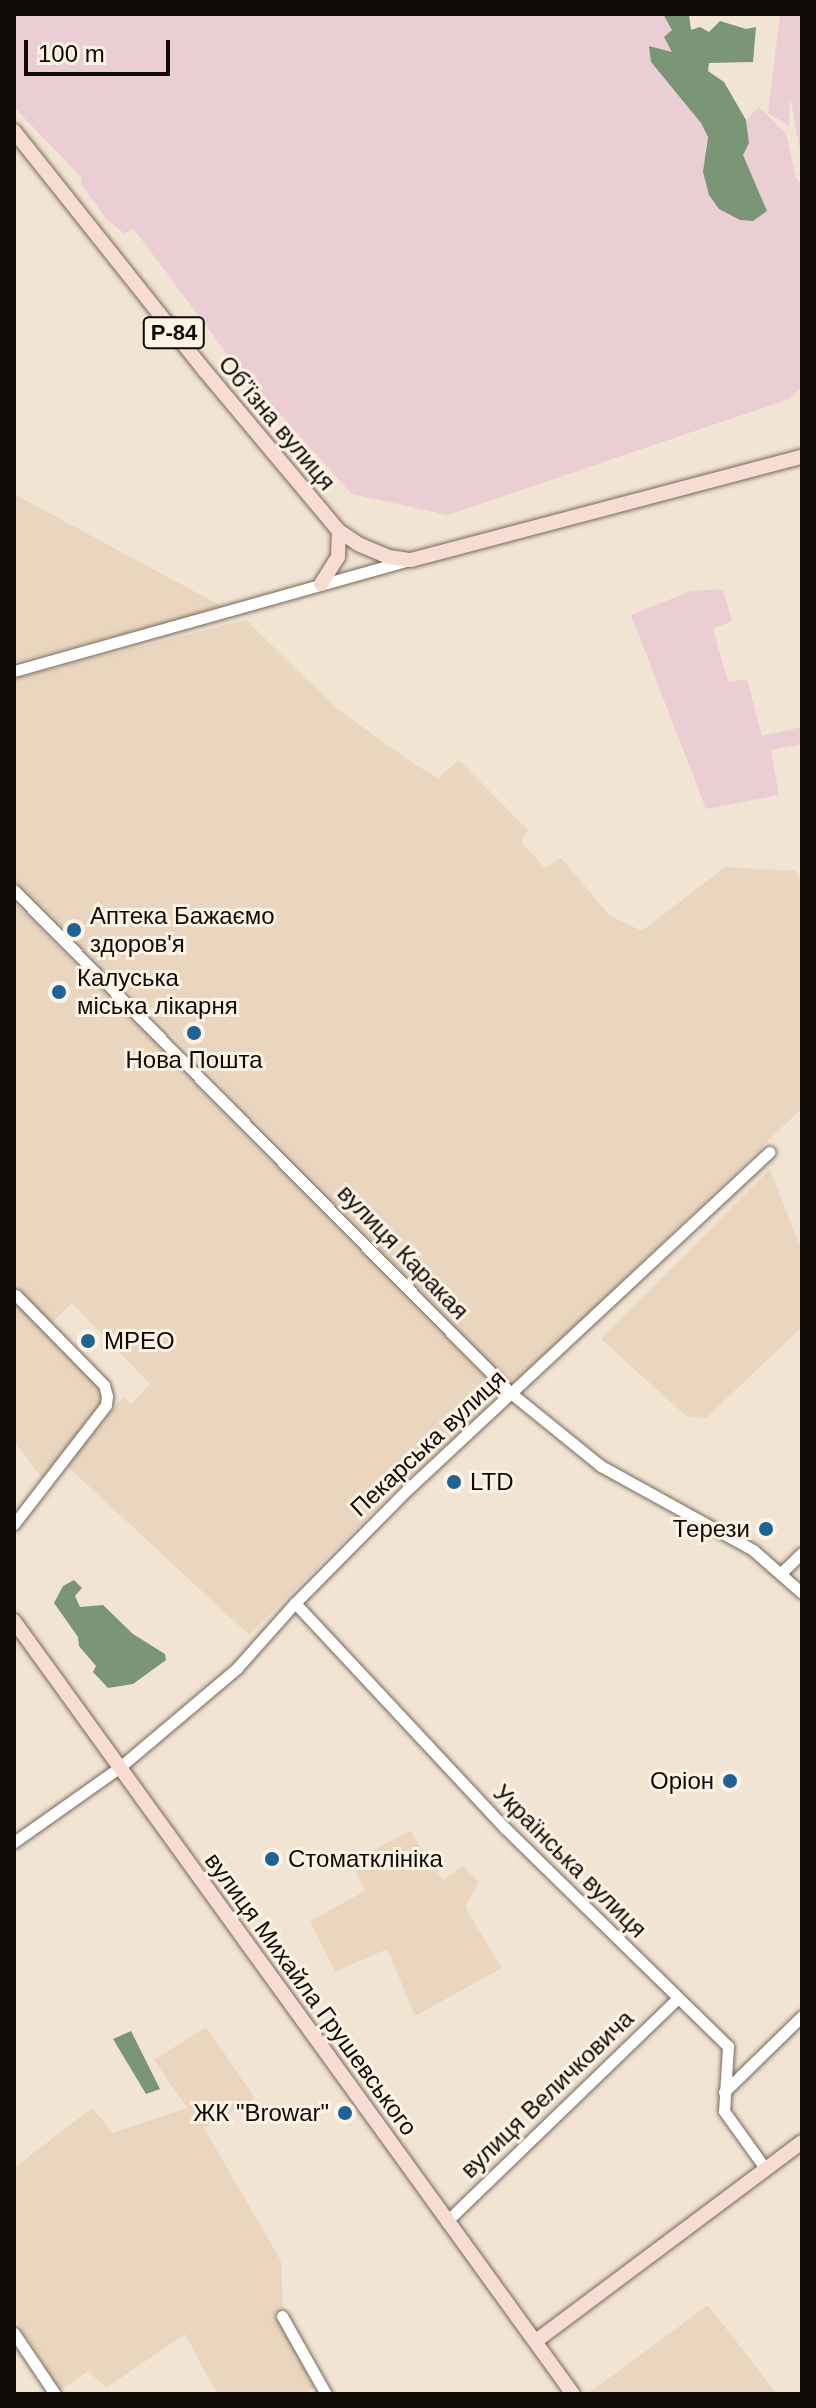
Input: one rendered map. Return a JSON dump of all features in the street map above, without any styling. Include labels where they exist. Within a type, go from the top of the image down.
[{"type":"main road","name":"Обʼїзна вулиця","points":[[14,131],[205,371],[339,531],[368,548],[411,560]]},
{"type":"main road","points":[[411,560],[802,457]]},
{"type":"main road","points":[[321,584],[338,557],[339,531]]},
{"type":"main road","name":"вулиця Михайла Грушевського","points":[[14,1621],[573,2394]]},
{"type":"main road","points":[[536,2341],[802,2142]]},
{"type":"street","points":[[14,671],[411,560]]},
{"type":"street","name":"вулиця Каракая","points":[[14,890],[512,1394],[601,1466],[753,1550],[802,1593]]},
{"type":"street","name":"Пекарська вулиця","points":[[14,1842],[120,1767],[237,1668],[295,1603],[408,1489],[769,1152]]},
{"type":"street","points":[[14,1524],[106,1405],[107,1396],[104,1385],[16,1295]]},
{"type":"street","points":[[781,1573],[802,1553]]},
{"type":"street","name":"Українська вулиця","points":[[295,1603],[505,1828],[728,2046],[724,2111],[765,2168]]},
{"type":"street","name":"вулиця Величковича","points":[[448,2220],[677,1999]]},
{"type":"street","points":[[724,2092],[802,2016]]},
{"type":"street","points":[[282,2316],[326,2394]]},
{"type":"street","points":[[14,2333],[55,2394]]},
{"type":"shaded area","points":[[14,14],[663,14],[673,30],[672,52],[649,46],[651,62],[701,123],[708,137],[705,150],[740,220],[753,221],[767,211],[743,155],[749,143],[746,120],[759,107],[786,134],[796,178],[802,186],[802,386],[789,399],[448,515],[352,494],[233,362],[133,228],[125,234],[107,220],[81,184],[81,177],[14,107]]},
{"type":"shaded area","points":[[663,14],[689,14],[691,30],[700,27],[709,32],[720,21],[746,29],[756,27],[753,62],[709,63],[708,71],[724,82],[746,120],[749,143],[743,155],[767,211],[753,221],[740,220],[719,209],[709,195],[703,172],[708,137],[701,123],[651,62],[649,46],[672,52],[664,37],[672,30]]},
{"type":"shaded area","points":[[802,14],[802,161],[790,96],[789,126],[768,113],[780,15]]},
{"type":"shaded area","points":[[14,494],[225,608],[14,662]]},
{"type":"shaded area","points":[[723,589],[732,621],[713,629],[728,682],[747,679],[762,736],[802,727],[802,744],[771,750],[779,795],[706,809],[631,615],[691,591]]},
{"type":"shaded area","points":[[246,620],[336,708],[414,764],[438,778],[459,760],[528,830],[521,842],[545,868],[561,858],[610,916],[642,931],[725,867],[796,871],[802,883],[802,1108],[513,1386],[169,1032],[14,880],[14,678]]},
{"type":"shaded area","points":[[14,902],[489,1381],[493,1391],[487,1407],[393,1491],[249,1635],[67,1466],[123,1397],[131,1404],[150,1384],[72,1303],[44,1331],[100,1390],[100,1406],[42,1478],[14,1441]]},
{"type":"shaded area","points":[[770,1169],[802,1252],[802,1327],[705,1419],[686,1416],[601,1339]]},
{"type":"shaded area","points":[[74,1580],[82,1588],[75,1596],[80,1607],[103,1605],[133,1634],[165,1654],[166,1660],[133,1684],[108,1688],[93,1672],[96,1666],[79,1646],[78,1637],[54,1603],[63,1586]]},
{"type":"shaded area","points":[[410,1831],[443,1880],[463,1866],[479,1882],[465,1907],[502,1968],[415,2016],[387,1949],[335,1972],[310,1921],[365,1891],[351,1862]]},
{"type":"shaded area","points":[[206,2027],[255,2098],[204,2128],[281,2261],[283,2309],[277,2315],[314,2387],[305,2394],[217,2394],[185,2334],[106,2388],[88,2371],[61,2390],[14,2318],[14,2168],[92,2108],[113,2133],[187,2108],[154,2060]]},
{"type":"shaded area","points":[[131,2031],[160,2089],[146,2094],[113,2039]]},
{"type":"shaded area","points":[[708,2305],[777,2394],[586,2394],[612,2376]]},
{"type":"place","name":"Аптека Бажаємо здоров'я","points":[[74,930]]},
{"type":"place","name":"Калуська міська лікарня","points":[[59,992]]},
{"type":"place","name":"Нова Пошта","points":[[194,1033]]},
{"type":"place","name":"МРЕО","points":[[88,1341]]},
{"type":"place","name":"LTD","points":[[454,1482]]},
{"type":"place","name":"Терези","points":[[766,1529]]},
{"type":"place","name":"Оріон","points":[[730,1781]]},
{"type":"place","name":"Стоматклініка","points":[[272,1859]]},
{"type":"place","name":"ЖК \"Browar\"","points":[[345,2113]]}]
